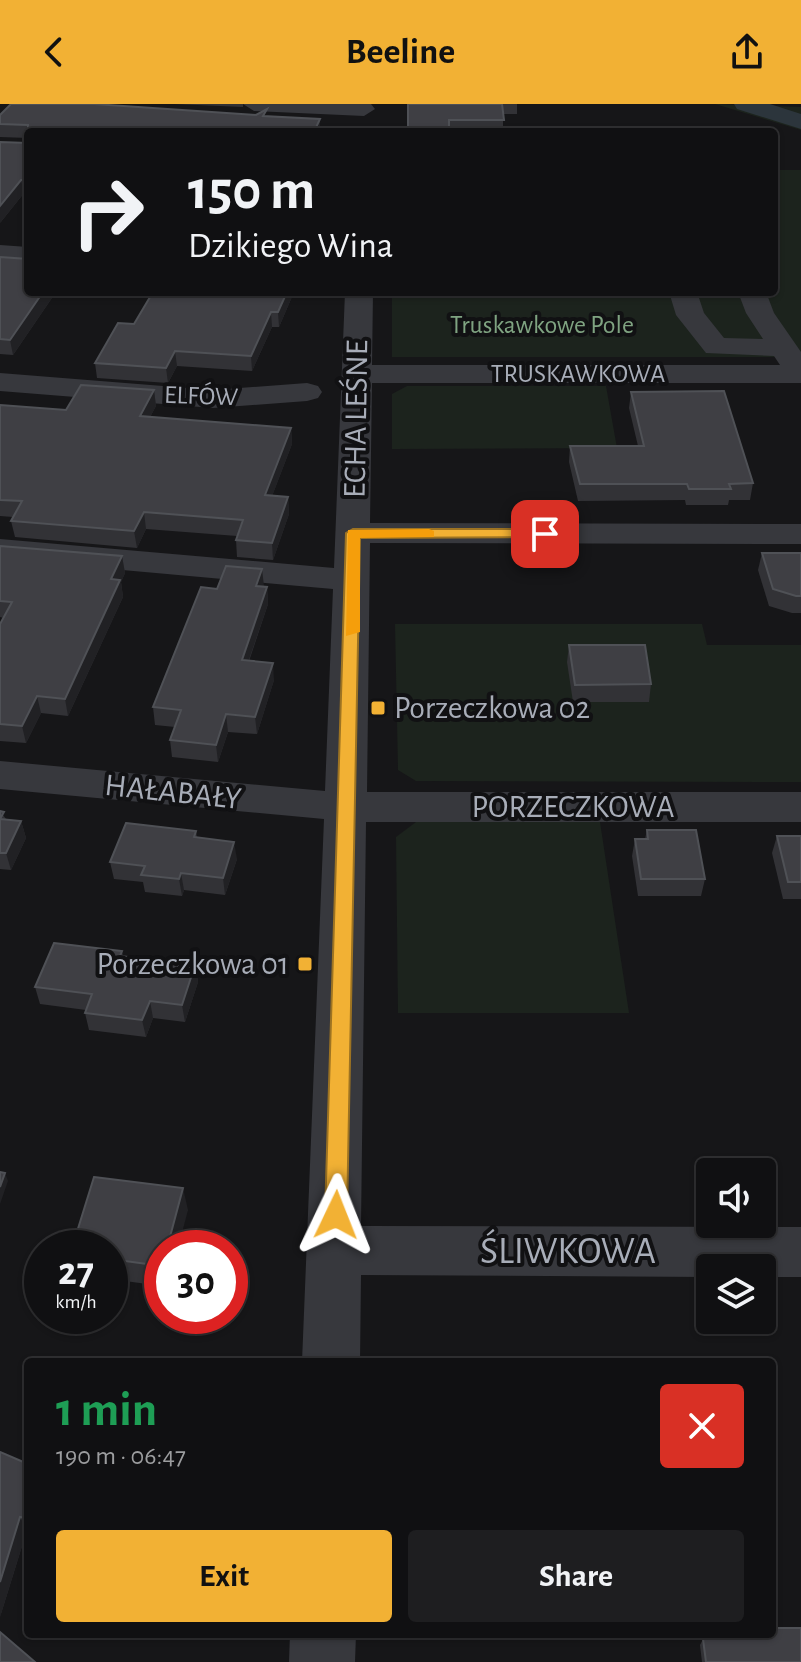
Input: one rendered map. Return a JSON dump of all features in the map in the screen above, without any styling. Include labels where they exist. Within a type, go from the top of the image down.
[{"type":"street","points":[[229,116],[256,111],[364,115]]},
{"type":"street","points":[[0,253],[24,255]]},
{"type":"street","name":"ECHA LEŚNE","points":[[331,1358],[359,296]]},
{"type":"street","points":[[684,296],[690,315],[716,347],[784,349]]},
{"type":"street","points":[[754,296],[760,313],[801,374]]},
{"type":"street","name":"TRUSKAWKOWA","points":[[356,374],[801,374]]},
{"type":"street","name":"ELFÓW","points":[[0,382],[213,399],[307,392]]},
{"type":"street","points":[[353,533],[801,534]]},
{"type":"street","points":[[0,549],[353,580]]},
{"type":"street","name":"HAŁABAŁY","points":[[0,775],[346,807]]},
{"type":"street","name":"PORZECZKOWA","points":[[346,807],[801,807]]},
{"type":"street","name":"ŚLIWKOWA","points":[[335,1246],[369,1252],[801,1252]]},
{"type":"street","points":[[322,1662],[323,1638]]},
{"type":"green space","points":[[715,104],[801,107],[801,130]]},
{"type":"green space","name":"Truskawkowe Pole","points":[[778,170],[801,170],[801,357],[392,357],[392,296],[778,296]]},
{"type":"green space","points":[[407,386],[606,386],[617,448],[392,449],[392,394]]},
{"type":"green space","points":[[395,624],[702,624],[707,645],[801,645],[801,782],[416,781],[398,770]]},
{"type":"green space","points":[[416,822],[600,822],[629,1013],[398,1013],[396,837]]},
{"type":"building","points":[[11,104],[94,104],[256,115],[267,109],[263,116],[320,119],[316,128],[28,128],[28,125],[0,124],[0,115]]},
{"type":"building","points":[[408,104],[502,104],[504,120],[449,120],[449,128],[408,128]]},
{"type":"building","points":[[0,142],[24,143],[24,180],[0,206]]},
{"type":"building","points":[[0,257],[24,259],[24,296],[40,296],[10,340],[0,339]]},
{"type":"building","points":[[151,296],[285,296],[278,312],[271,312],[251,356],[175,351],[166,368],[95,363],[118,323],[134,324]]},
{"type":"building","points":[[81,385],[154,390],[140,416],[291,428],[265,495],[288,497],[272,543],[236,540],[243,520],[144,512],[134,531],[11,521],[22,501],[0,500],[0,405],[66,410]]},
{"type":"building","points":[[724,391],[753,483],[729,484],[731,489],[689,489],[687,484],[580,484],[570,446],[644,446],[631,392]]},
{"type":"building","points":[[0,546],[122,556],[111,579],[120,580],[65,699],[37,696],[22,726],[0,724],[0,624],[12,602],[0,601]]},
{"type":"building","points":[[762,553],[801,553],[801,596],[773,589]]},
{"type":"building","points":[[226,566],[262,569],[256,586],[267,587],[242,660],[273,663],[255,717],[226,714],[216,745],[170,740],[181,710],[153,707],[201,587],[217,589]]},
{"type":"building","points":[[569,645],[645,645],[651,684],[575,685]]},
{"type":"building","points":[[0,819],[21,821],[6,853],[0,853]]},
{"type":"building","points":[[126,823],[196,831],[194,837],[234,842],[223,878],[181,873],[179,879],[141,875],[145,866],[110,862]]},
{"type":"building","points":[[647,830],[696,830],[705,879],[641,879],[635,839],[648,839]]},
{"type":"building","points":[[777,836],[801,836],[801,882],[788,882]]},
{"type":"building","points":[[54,943],[122,951],[120,956],[195,965],[182,1005],[150,1001],[142,1020],[85,1013],[92,994],[35,987]]},
{"type":"building","points":[[94,1177],[183,1188],[172,1230],[144,1230],[144,1264],[128,1261],[128,1230],[78,1230]]},
{"type":"building","points":[[0,1452],[24,1462],[24,1518],[20,1517],[0,1582]]},
{"type":"building","points":[[776,1628],[801,1628],[801,1662],[706,1662],[703,1639],[776,1638]]},
{"type":"building","points":[[0,1632],[35,1662],[0,1662]]},
{"type":"waterway","points":[[746,104],[801,122]]},
{"type":"slow traffic","points":[[352,632],[353,533],[429,534]]},
{"type":"place","name":"Porzeczkowa 02","points":[[378,708]]},
{"type":"place","name":"Porzeczkowa 01","points":[[305,964]]},
{"type":"route","points":[[336,1215],[353,533],[545,534]]}]
